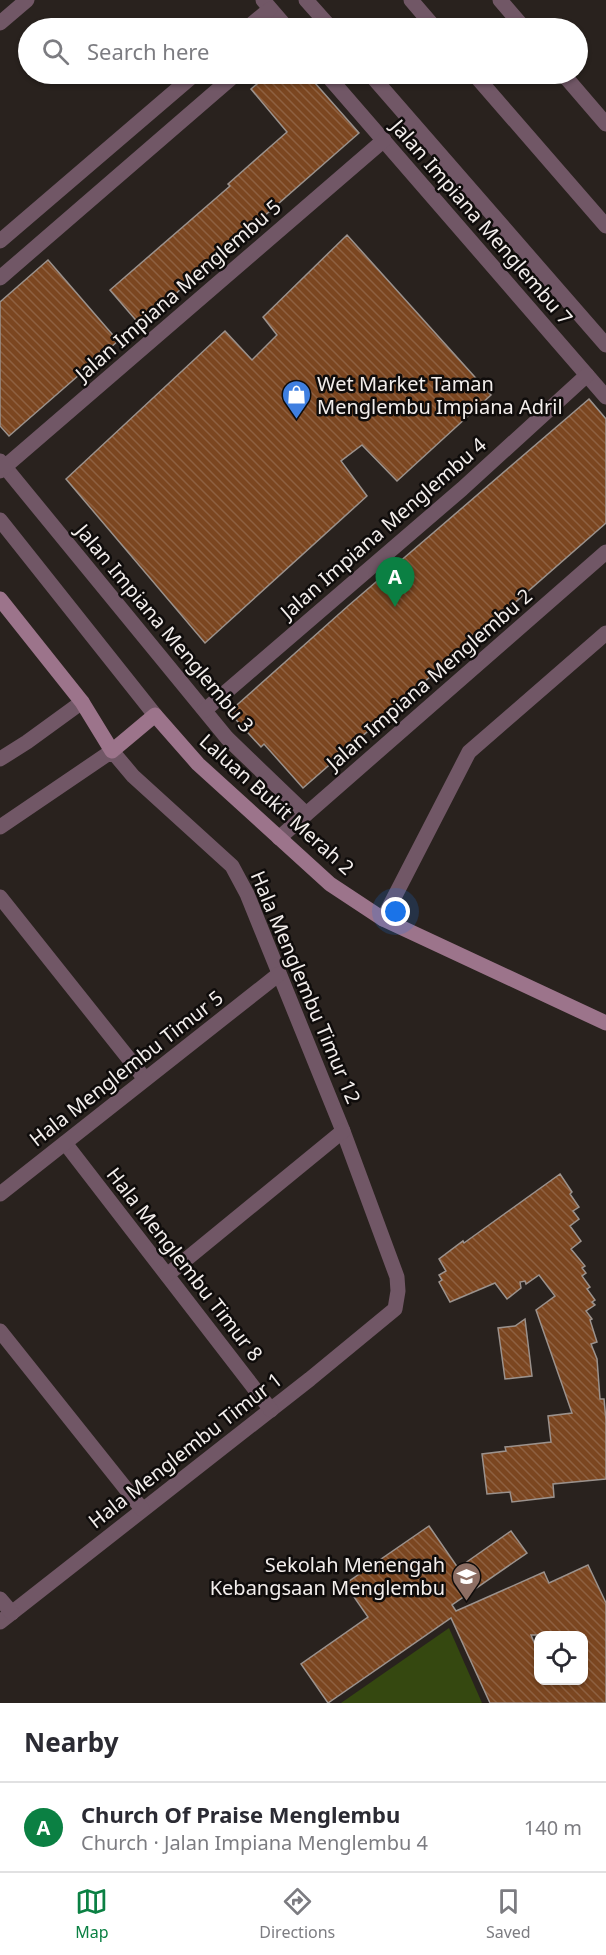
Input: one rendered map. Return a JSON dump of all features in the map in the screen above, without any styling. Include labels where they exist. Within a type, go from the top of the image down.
[{"type":"street","points":[[0,23],[27,0]]},
{"type":"street","points":[[306,0],[322,18]]},
{"type":"street","points":[[411,0],[426,18]]},
{"type":"street","points":[[500,0],[515,18]]},
{"type":"street","points":[[255,18],[266,4],[278,18]]},
{"type":"street","points":[[0,241],[183,84]]},
{"type":"street","points":[[0,278],[224,84]]},
{"type":"street","name":"Jalan Impiana Menglembu 7","points":[[335,84],[606,397]]},
{"type":"street","points":[[379,84],[606,345]]},
{"type":"street","points":[[483,84],[606,226]]},
{"type":"street","points":[[572,84],[606,124]]},
{"type":"street","name":"Jalan Impiana Menglembu 5","points":[[2,466],[384,140]]},
{"type":"street","name":"Jalan Impiana Menglembu 4","points":[[205,710],[462,489],[587,375]]},
{"type":"street","name":"Jalan Impiana Menglembu 3","points":[[2,466],[227,738],[306,814]]},
{"type":"street","points":[[0,520],[155,715],[112,751],[0,827]]},
{"type":"street","name":"Jalan Impiana Menglembu 2","points":[[279,838],[606,552]]},
{"type":"street","points":[[0,599],[82,702],[112,751]]},
{"type":"street","points":[[383,919],[469,752],[606,633]]},
{"type":"street","points":[[0,759],[82,702]]},
{"type":"street","name":"Laluan Bukit Merah 2","points":[[155,715],[198,764],[330,884],[383,919],[606,1023]]},
{"type":"street","name":"Hala Menglembu Timur 12","points":[[112,751],[133,776],[232,866],[247,894],[343,1131],[397,1277],[398,1291],[395,1309]]},
{"type":"street","points":[[0,897],[145,1079]]},
{"type":"street","name":"Hala Menglembu Timur 5","points":[[0,1194],[279,974]]},
{"type":"street","points":[[167,1275],[343,1131]]},
{"type":"street","name":"Hala Menglembu Timur 8","points":[[65,1143],[271,1410]]},
{"type":"street","name":"Hala Menglembu Timur 1","points":[[6,1618],[271,1410],[395,1309]]},
{"type":"street","points":[[0,1331],[142,1509]]},
{"type":"street","points":[[0,1599],[6,1618]]},
{"type":"green space","points":[[449,1628],[482,1703],[341,1703]]},
{"type":"building","points":[[257,84],[316,84],[359,133],[140,325],[110,290],[230,186],[228,184],[287,132],[251,89]]},
{"type":"building","name":"Wet Market Taman Menglembu Impiana Adril","points":[[347,235],[491,395],[397,481],[362,445],[341,461],[367,496],[205,643],[66,479],[225,331],[252,360],[277,335],[263,317]]},
{"type":"building","points":[[48,260],[118,341],[9,436],[0,426],[0,302]]},
{"type":"building","points":[[589,399],[606,419],[606,523],[303,788],[264,744],[261,747],[229,712],[348,606]]},
{"type":"building","points":[[560,1174],[579,1207],[573,1211],[579,1219],[570,1226],[581,1241],[571,1249],[585,1266],[582,1268],[586,1273],[582,1276],[595,1300],[592,1302],[595,1305],[586,1311],[592,1319],[590,1320],[597,1342],[591,1344],[597,1359],[600,1399],[604,1399],[606,1479],[553,1484],[554,1497],[512,1502],[510,1492],[487,1494],[482,1454],[506,1451],[505,1447],[551,1442],[548,1416],[572,1413],[536,1310],[555,1296],[539,1275],[526,1284],[525,1281],[520,1282],[521,1288],[507,1299],[495,1283],[450,1302],[439,1282],[442,1280],[439,1275],[446,1271],[439,1259]]},
{"type":"building","points":[[525,1319],[532,1376],[505,1379],[498,1328],[515,1326]]},
{"type":"building","points":[[429,1526],[458,1568],[511,1531],[527,1553],[452,1605],[456,1611],[544,1572],[549,1583],[588,1565],[606,1603],[606,1703],[490,1703],[451,1618],[328,1703],[301,1664],[368,1617],[345,1584]]},
{"type":"place","name":"Wet Market Taman Menglembu Impiana Adril","points":[[296,420]]},
{"type":"place","name":"Church Of Praise Menglembu","points":[[395,607]]},
{"type":"place","name":"Sekolah Menengah Kebangsaan Menglembu","points":[[466,1602]]}]
